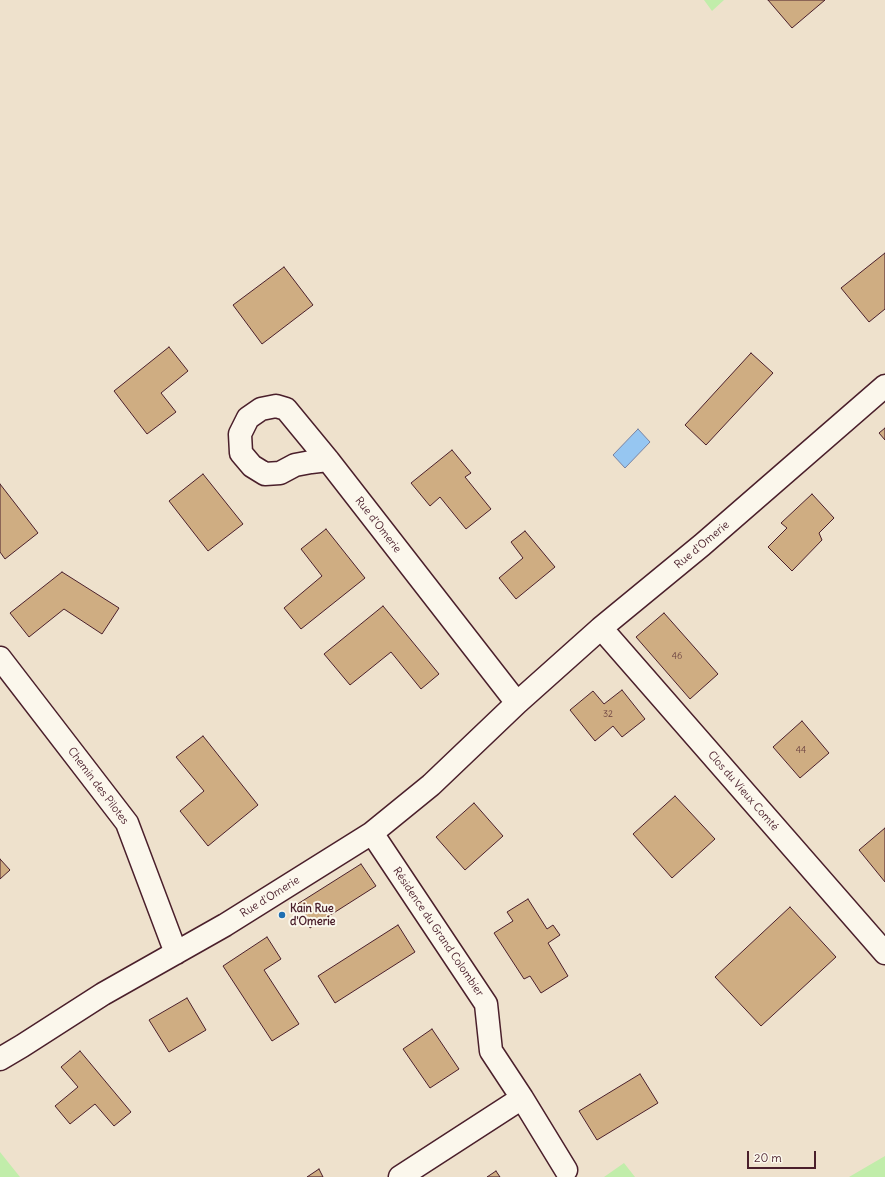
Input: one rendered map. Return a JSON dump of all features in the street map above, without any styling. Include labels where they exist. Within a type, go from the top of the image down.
[{"type":"street","name":"Rue d'Omerie","points":[[0,1059],[103,994],[225,925],[372,833],[431,785],[517,703],[601,628],[702,545],[885,386]]},
{"type":"street","name":"Rue d'Omerie","points":[[328,460],[517,703]]},
{"type":"street","name":"Clos du Vieux Comté","points":[[601,628],[885,953]]},
{"type":"street","name":"Chemin des Pilotes","points":[[0,658],[127,823],[176,953]]},
{"type":"street","name":"Résidence du Grand Colombier","points":[[372,833],[486,1004],[491,1051],[566,1170]]},
{"type":"street","points":[[400,1177],[522,1098]]},
{"type":"green space","points":[[704,0],[724,0],[712,11]]},
{"type":"green space","points":[[0,1152],[20,1177],[0,1177]]},
{"type":"green space","points":[[885,1156],[885,1177],[849,1177]]},
{"type":"green space","points":[[624,1163],[635,1177],[604,1177]]},
{"type":"water","points":[[638,429],[650,442],[625,468],[613,455]]},
{"type":"building","points":[[768,0],[825,0],[792,28]]},
{"type":"building","points":[[885,253],[885,309],[869,322],[841,288]]},
{"type":"building","points":[[284,267],[313,305],[262,344],[233,305]]},
{"type":"building","points":[[169,347],[188,371],[161,393],[176,412],[147,434],[114,391]]},
{"type":"building","points":[[751,353],[773,373],[706,445],[685,425]]},
{"type":"building","points":[[885,428],[885,440],[879,433]]},
{"type":"building","points":[[452,450],[471,473],[465,477],[491,509],[466,529],[440,497],[430,506],[411,483]]},
{"type":"building","points":[[203,474],[243,524],[208,551],[169,501]]},
{"type":"building","points":[[0,484],[38,533],[5,559],[0,552]]},
{"type":"building","points":[[812,494],[834,518],[819,533],[822,540],[792,571],[768,547],[787,528],[781,523]]},
{"type":"building","points":[[326,529],[365,578],[301,629],[284,608],[322,576],[301,549]]},
{"type":"building","points":[[525,531],[555,567],[516,599],[499,578],[523,558],[511,542]]},
{"type":"building","points":[[62,572],[119,608],[102,634],[64,609],[29,637],[10,613]]},
{"type":"building","points":[[383,606],[439,674],[421,689],[391,652],[350,685],[324,654]]},
{"type":"building","points":[[664,613],[718,674],[690,699],[636,637]]},
{"type":"building","points":[[622,690],[645,719],[622,737],[613,726],[595,741],[570,710],[593,691],[604,704]]},
{"type":"building","points":[[802,721],[829,753],[800,778],[773,747]]},
{"type":"building","points":[[203,736],[258,805],[208,846],[180,811],[204,791],[176,757]]},
{"type":"building","points":[[675,796],[715,839],[672,878],[633,834]]},
{"type":"building","points":[[474,803],[503,836],[465,870],[436,837]]},
{"type":"building","points":[[885,828],[885,882],[859,850]]},
{"type":"building","points":[[0,859],[10,870],[0,879]]},
{"type":"building","points":[[361,864],[376,886],[310,928],[296,905]]},
{"type":"building","points":[[528,899],[547,929],[553,925],[560,935],[548,943],[568,976],[541,993],[530,976],[524,979],[494,933],[513,921],[507,912]]},
{"type":"building","points":[[790,907],[836,957],[761,1026],[715,977]]},
{"type":"building","points":[[398,925],[415,952],[335,1003],[318,976]]},
{"type":"building","points":[[267,937],[281,959],[264,970],[299,1024],[272,1041],[223,966]]},
{"type":"building","points":[[187,998],[206,1030],[169,1052],[149,1020]]},
{"type":"building","points":[[432,1029],[459,1069],[430,1088],[403,1049]]},
{"type":"building","points":[[80,1051],[131,1112],[114,1126],[95,1104],[70,1124],[55,1106],[78,1087],[61,1067]]},
{"type":"building","points":[[640,1074],[658,1103],[597,1140],[579,1111]]},
{"type":"building","points":[[319,1169],[323,1177],[307,1177]]},
{"type":"building","points":[[496,1171],[500,1177],[487,1177]]},
{"type":"place","name":"Kain Rue d'Omerie","points":[[282,915]]}]
